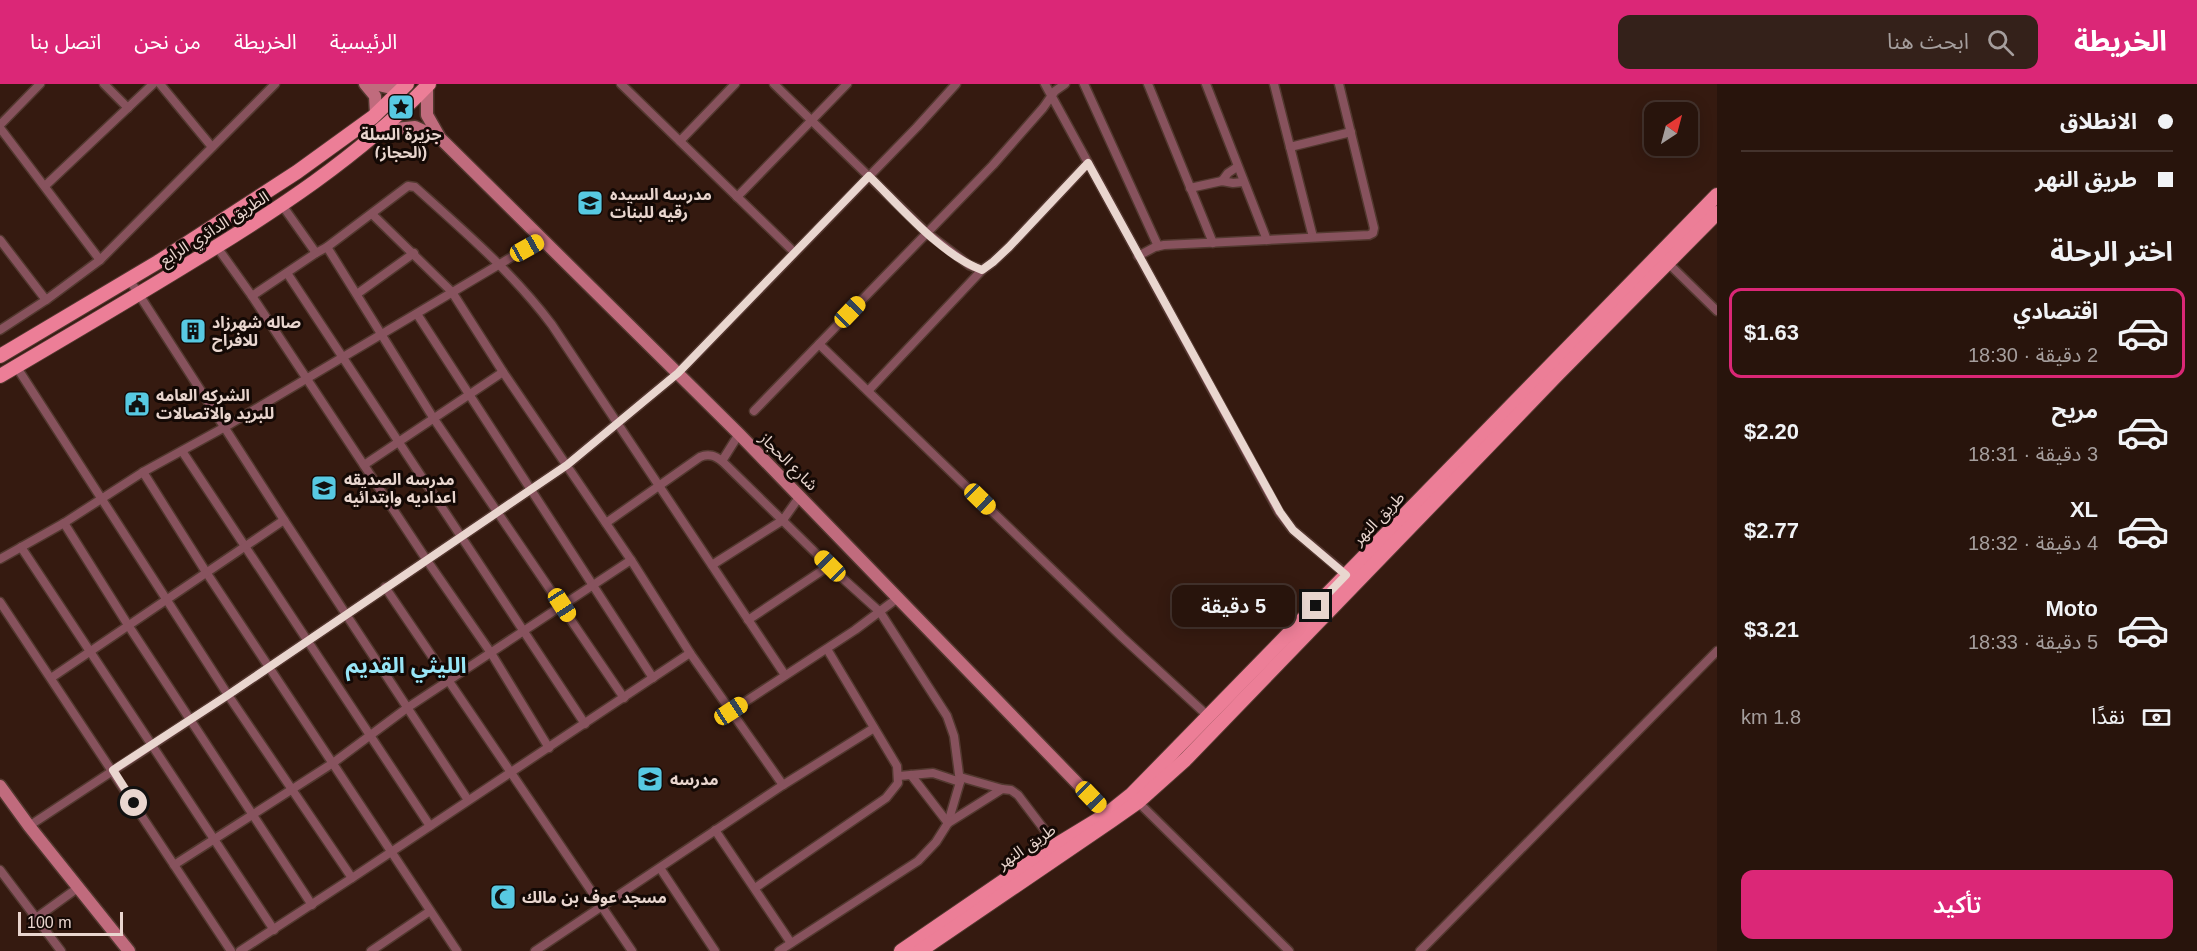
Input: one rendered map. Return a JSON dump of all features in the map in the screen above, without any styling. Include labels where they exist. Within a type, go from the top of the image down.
[{"type":"main road","points":[[365,84],[375,96],[376,114]]},
{"type":"main road","points":[[374,84],[403,87]]},
{"type":"main road","name":"الطريق الدائري الرابع","points":[[0,376],[138,295],[282,205],[340,164],[428,85]]},
{"type":"main road","name":"شارع الحجاز","points":[[428,85],[427,116],[429,123],[440,138],[739,434],[1107,814]]},
{"type":"main road","name":"الطريق الدائري الرابع","points":[[0,356],[129,279],[297,172],[376,114],[403,87]]},
{"type":"main road","name":"شارع الحجاز","points":[[374,135],[396,129],[415,128],[440,138]]},
{"type":"main road","name":"طريق النهر","points":[[920,951],[1054,862],[1138,802],[1185,760],[1351,579],[1717,195]]},
{"type":"main road","name":"طريق النهر","points":[[902,951],[1056,845],[1107,814],[1132,794],[1717,213]]},
{"type":"main road","points":[[0,786],[129,951]]},
{"type":"street","points":[[40,84],[0,126],[100,260]]},
{"type":"street","points":[[104,84],[128,108]]},
{"type":"street","points":[[45,186],[153,84]]},
{"type":"street","points":[[160,84],[212,147]]},
{"type":"street","points":[[0,330],[46,300],[100,260],[275,84]]},
{"type":"street","points":[[680,141],[735,84]]},
{"type":"street","points":[[774,84],[927,232],[969,265],[982,270]]},
{"type":"street","points":[[737,197],[847,84]]},
{"type":"street","points":[[29,826],[228,695],[567,465],[678,373],[956,84]]},
{"type":"street","points":[[1045,84],[1280,512],[1293,530],[1351,579]]},
{"type":"street","points":[[754,411],[993,165],[1043,108],[1051,95],[1065,84]]},
{"type":"street","points":[[1084,84],[1158,246]]},
{"type":"street","points":[[1148,84],[1213,243]]},
{"type":"street","points":[[1206,84],[1267,240]]},
{"type":"street","points":[[1274,84],[1313,237]]},
{"type":"street","points":[[1138,256],[1158,246],[1369,235],[1374,231],[1339,84]]},
{"type":"street","points":[[624,85],[794,252]]},
{"type":"street","points":[[1290,147],[1351,132]]},
{"type":"street","points":[[868,391],[982,270],[1009,247],[1088,163]]},
{"type":"street","points":[[1222,180],[1225,175],[1237,167]]},
{"type":"street","points":[[1190,188],[1222,180],[1233,183],[1243,182]]},
{"type":"street","points":[[252,296],[327,247],[408,186],[415,187],[536,304],[785,675]]},
{"type":"street","points":[[282,205],[316,253]]},
{"type":"street","points":[[372,214],[452,292],[503,372],[631,560],[690,653],[783,785]]},
{"type":"street","points":[[0,559],[64,523],[143,472],[225,427],[542,239]]},
{"type":"street","points":[[0,240],[46,300]]},
{"type":"street","points":[[217,247],[491,653],[549,747]]},
{"type":"street","points":[[327,247],[434,419],[624,698]]},
{"type":"street","points":[[357,294],[414,253]]},
{"type":"street","points":[[1668,263],[1717,310]]},
{"type":"street","points":[[287,273],[585,724]]},
{"type":"street","points":[[129,279],[468,800]]},
{"type":"street","points":[[417,314],[653,678]]},
{"type":"street","points":[[819,344],[1122,637],[1209,717]]},
{"type":"street","points":[[16,366],[228,695],[352,878]]},
{"type":"street","points":[[364,465],[503,372]]},
{"type":"street","points":[[722,461],[739,434]]},
{"type":"street","points":[[182,451],[430,826]]},
{"type":"street","points":[[606,523],[705,455],[715,456],[880,612],[948,716],[954,736],[960,779],[948,823],[936,842],[918,861],[779,951]]},
{"type":"street","points":[[143,472],[206,572],[457,951]]},
{"type":"street","points":[[712,565],[783,520],[800,496]]},
{"type":"street","points":[[51,678],[284,520]]},
{"type":"street","points":[[64,523],[128,625],[312,905]]},
{"type":"street","points":[[21,547],[274,930]]},
{"type":"street","points":[[174,865],[333,763],[407,708],[631,560]]},
{"type":"street","points":[[748,620],[830,566]]},
{"type":"street","points":[[385,587],[632,951]]},
{"type":"street","points":[[731,711],[899,597]]},
{"type":"street","points":[[0,602],[231,951]]},
{"type":"street","points":[[755,888],[886,798],[893,791],[899,776],[897,766],[827,648]]},
{"type":"street","points":[[1420,951],[1717,651]]},
{"type":"street","points":[[240,951],[392,853],[690,653]]},
{"type":"street","points":[[535,951],[546,948],[601,905],[874,728]]},
{"type":"street","points":[[899,776],[933,773],[1011,790],[1018,795],[1056,845]]},
{"type":"street","points":[[911,775],[948,823]]},
{"type":"street","points":[[948,823],[1002,789]]},
{"type":"street","points":[[1138,802],[1289,951]]},
{"type":"street","points":[[715,830],[791,943]]},
{"type":"street","points":[[660,867],[715,951]]},
{"type":"street","points":[[0,870],[61,951]]},
{"type":"street","points":[[36,918],[79,887]]},
{"type":"street","points":[[371,951],[430,911]]},
{"type":"place","name":"جزيرة السلة (الحجاز)","points":[[401,107]]},
{"type":"place","name":"مدرسه السيده رقيه للبنات","points":[[590,203]]},
{"type":"place","name":"صاله شهرزاد للافراح","points":[[193,331]]},
{"type":"place","name":"الشركه العامه للبريد والاتصالات","points":[[137,404]]},
{"type":"place","name":"مدرسه الصديقه اعداديه وابتدائيه","points":[[324,488]]},
{"type":"place","name":"مدرسه","points":[[650,779]]},
{"type":"place","name":"مسجد عوف بن مالك","points":[[503,897]]},
{"type":"district","name":"الليثي القديم","points":[[406,665]]},
{"type":"route","points":[[134,803],[113,770],[228,695],[567,465],[678,373],[869,176],[927,232],[969,265],[982,270],[1009,247],[1088,163],[1164,305],[1280,512],[1293,530],[1346,575],[1316,606]]}]
